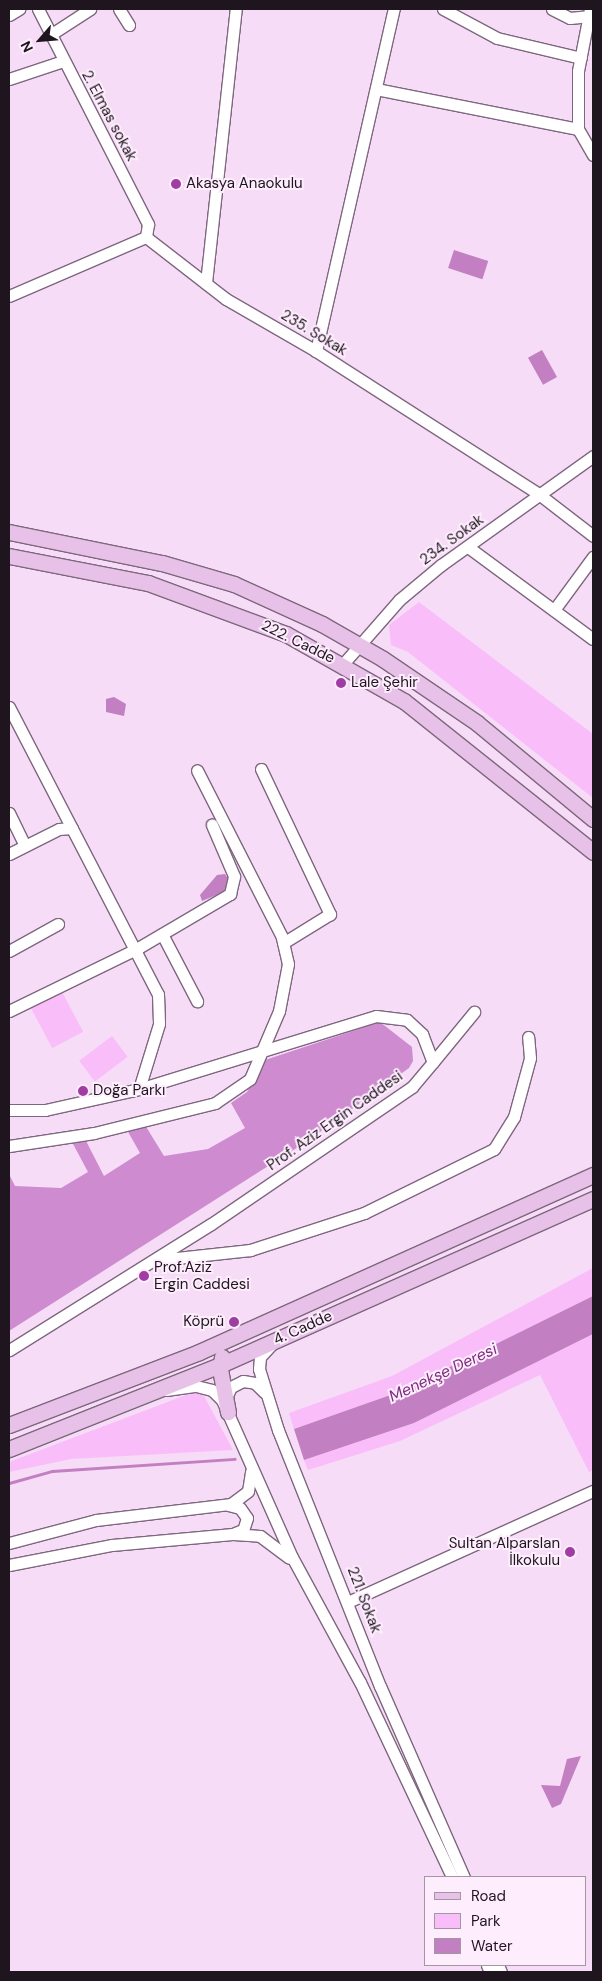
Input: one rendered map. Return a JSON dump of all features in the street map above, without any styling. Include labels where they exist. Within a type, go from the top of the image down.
[{"type":"main road","name":"222. Cadde","points":[[9,532],[162,563],[234,584],[357,644],[478,723],[593,819]]},
{"type":"main road","name":"222. Cadde","points":[[9,556],[148,583],[208,601],[343,664],[404,701],[593,852]]},
{"type":"main road","name":"4. Cadde","points":[[9,1425],[284,1313],[593,1175]]},
{"type":"main road","name":"4. Cadde","points":[[9,1449],[220,1365],[593,1199]]},
{"type":"main road","points":[[227,1405],[220,1365],[228,1349],[284,1313]]},
{"type":"street","points":[[9,15],[19,9]]},
{"type":"street","name":"2. Elmas sokak","points":[[38,9],[148,224],[146,237]]},
{"type":"street","points":[[50,35],[90,9]]},
{"type":"street","points":[[119,9],[129,25]]},
{"type":"street","points":[[206,283],[236,9]]},
{"type":"street","points":[[316,351],[394,9]]},
{"type":"street","points":[[443,9],[497,38],[581,58]]},
{"type":"street","points":[[552,9],[570,18],[590,13],[581,58],[585,133],[593,155]]},
{"type":"street","points":[[9,79],[63,61]]},
{"type":"street","points":[[376,89],[585,133]]},
{"type":"street","points":[[9,296],[146,237]]},
{"type":"street","name":"235. Sokak","points":[[146,237],[206,283],[316,351],[540,495],[593,536]]},
{"type":"street","name":"234. Sokak","points":[[343,664],[357,644],[399,600],[593,456]]},
{"type":"street","points":[[468,547],[593,640]]},
{"type":"street","points":[[554,610],[593,557]]},
{"type":"street","points":[[9,707],[72,828],[138,948],[158,994],[159,1024],[139,1089]]},
{"type":"street","points":[[261,769],[330,914],[283,944]]},
{"type":"street","points":[[9,1146],[94,1133],[215,1103],[250,1079],[279,1011],[288,964],[283,944],[197,770]]},
{"type":"street","points":[[9,813],[24,844]]},
{"type":"street","points":[[9,1010],[138,948],[234,890],[234,876],[212,825]]},
{"type":"street","points":[[9,854],[24,844],[72,828]]},
{"type":"street","points":[[9,951],[58,924]]},
{"type":"street","points":[[162,934],[197,1001]]},
{"type":"street","name":"Prof. Aziz Ergin Caddesi","points":[[9,1350],[156,1260],[412,1086],[474,1012]]},
{"type":"street","points":[[9,1110],[45,1110],[139,1089],[376,1016],[407,1020],[422,1034],[433,1062]]},
{"type":"street","points":[[156,1260],[250,1250],[364,1213],[494,1149],[514,1117],[530,1058],[528,1037]]},
{"type":"street","name":"221. Sokak","points":[[282,1337],[260,1357],[266,1394],[350,1601],[380,1686],[464,1876]]},
{"type":"street","points":[[227,1405],[231,1387],[243,1381],[255,1383],[266,1394]]},
{"type":"street","points":[[155,1391],[196,1386],[208,1389],[227,1405],[297,1566],[360,1682],[452,1876]]},
{"type":"street","points":[[9,1543],[96,1520],[227,1505],[240,1501],[248,1490],[249,1459]]},
{"type":"street","points":[[350,1601],[593,1491]]},
{"type":"street","points":[[227,1505],[240,1508],[247,1518],[243,1530],[233,1534]]},
{"type":"street","points":[[9,1565],[112,1545],[233,1534],[271,1541],[297,1566]]},
{"type":"green space","points":[[419,602],[593,734],[593,798],[408,652],[391,645],[389,625]]},
{"type":"green space","points":[[62,992],[83,1032],[52,1048],[31,1008]]},
{"type":"green space","points":[[112,1036],[128,1057],[95,1081],[79,1061]]},
{"type":"green space","points":[[593,1268],[593,1296],[399,1392],[294,1429],[289,1413],[392,1376]]},
{"type":"green space","points":[[593,1334],[593,1470],[589,1472],[540,1375],[400,1441],[308,1470],[304,1460],[414,1423]]},
{"type":"green space","points":[[194,1392],[204,1396],[233,1450],[71,1459],[9,1472],[9,1462]]},
{"type":"shaded area","points":[[380,1022],[412,1047],[413,1061],[409,1068],[306,1142],[9,1331],[9,1174],[15,1186],[61,1188],[88,1172],[72,1142],[85,1139],[104,1176],[140,1153],[127,1130],[145,1125],[164,1156],[208,1149],[245,1128],[231,1103],[247,1092],[265,1060]]},
{"type":"water","points":[[454,250],[488,261],[482,279],[448,268]]},
{"type":"water","points":[[542,350],[557,377],[543,385],[528,358]]},
{"type":"water","points":[[114,697],[126,704],[124,716],[106,712],[106,699]]},
{"type":"water","points":[[225,874],[229,880],[226,891],[202,901],[200,895],[217,875]]},
{"type":"water","points":[[593,1296],[593,1334],[414,1423],[304,1460],[294,1429],[399,1392]]},
{"type":"water","points":[[581,1756],[561,1804],[552,1808],[541,1785],[560,1786],[567,1759]]},
{"type":"waterway","name":"Menekşe Deresi","points":[[9,1483],[52,1471],[235,1459]]},
{"type":"place","name":"Akasya Anaokulu","points":[[176,184]]},
{"type":"place","name":"Lale Şehir","points":[[341,683]]},
{"type":"place","name":"Doğa Parkı","points":[[83,1091]]},
{"type":"place","name":"Prof.Aziz Ergin Caddesi","points":[[144,1276]]},
{"type":"place","name":"Köprü","points":[[234,1322]]},
{"type":"place","name":"Sultan Alparslan İlkokulu","points":[[570,1552]]}]
